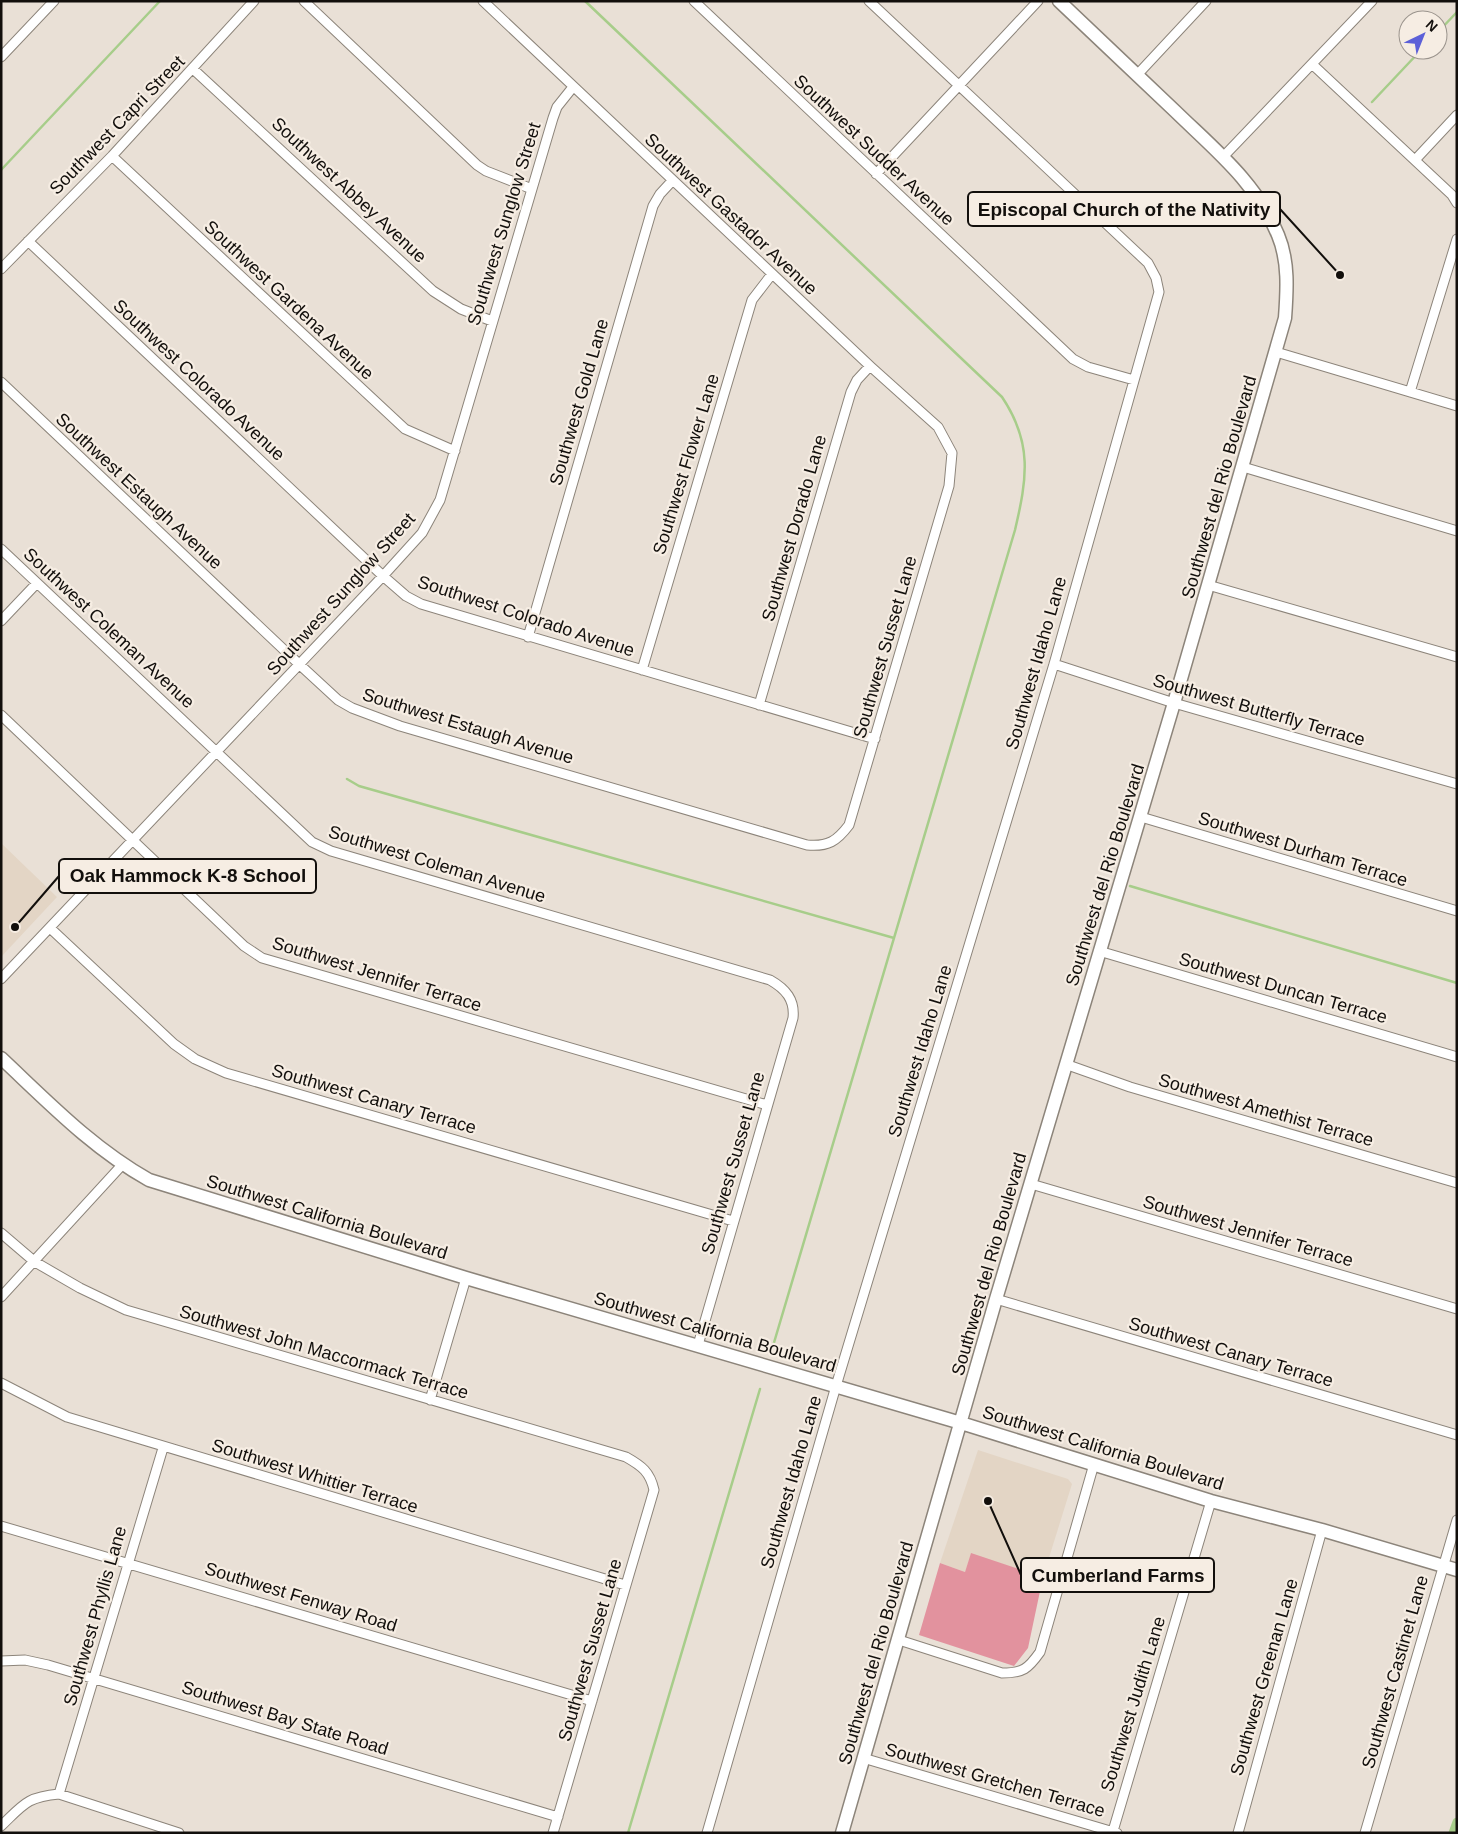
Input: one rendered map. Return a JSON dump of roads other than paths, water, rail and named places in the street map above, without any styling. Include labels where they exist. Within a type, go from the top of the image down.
[{"type":"street","points":[[1,57],[54,1]]},
{"type":"street","name":"Southwest Capri Street","points":[[1,269],[112,156],[254,1]]},
{"type":"street","points":[[304,1],[477,165],[486,171],[532,189]]},
{"type":"street","name":"Southwest Gastador Avenue","points":[[483,1],[672,181],[938,427],[952,453]]},
{"type":"street","name":"Southwest Sudder Avenue","points":[[694,1],[1073,359],[1088,367],[1134,380]]},
{"type":"street","points":[[869,1],[959,85]]},
{"type":"street","points":[[876,174],[1038,1]]},
{"type":"street","name":"Southwest del Rio Boulevard","points":[[842,1833],[1030,1184],[1068,1065],[1141,817],[1285,318],[1287,289],[1285,261],[1280,240],[1256,193],[1223,157],[1059,1]]},
{"type":"street","points":[[1137,75],[1206,1]]},
{"type":"street","points":[[1223,157],[1313,65],[1372,1]]},
{"type":"street","points":[[1313,65],[1415,160],[1457,203]]},
{"type":"street","name":"Southwest Abbey Avenue","points":[[193,69],[433,290],[461,309],[492,321]]},
{"type":"street","name":"Southwest Idaho Lane","points":[[707,1833],[836,1386],[1054,664],[1159,292],[1156,278],[1148,263],[959,85]]},
{"type":"street","name":"Southwest Sunglow Street","points":[[1,979],[300,665],[422,533],[440,500],[557,107],[573,87]]},
{"type":"street","points":[[1415,160],[1457,116]]},
{"type":"street","name":"Southwest Gardena Avenue","points":[[112,156],[405,429],[455,451]]},
{"type":"street","name":"Southwest Gold Lane","points":[[528,637],[653,206],[660,194],[672,181]]},
{"type":"street","points":[[1410,392],[1457,239]]},
{"type":"street","name":"Southwest Colorado Avenue","points":[[28,241],[383,576],[412,600],[528,637],[875,739]]},
{"type":"street","name":"Southwest Flower Lane","points":[[642,670],[752,300],[772,274]]},
{"type":"street","points":[[1276,352],[1457,406]]},
{"type":"street","name":"Southwest Dorado Lane","points":[[759,705],[851,392],[857,380],[870,366]]},
{"type":"street","name":"Southwest Estaugh Avenue","points":[[1,382],[338,700],[372,717],[807,845],[820,846],[832,843]]},
{"type":"street","name":"Southwest Susset Lane","points":[[832,843],[840,837],[849,825],[949,486],[952,453]]},
{"type":"street","points":[[1243,467],[1457,531]]},
{"type":"street","name":"Southwest Coleman Avenue","points":[[1,548],[312,842],[331,851],[770,980],[786,992]]},
{"type":"street","points":[[1,621],[37,583]]},
{"type":"street","points":[[1208,585],[1457,658]]},
{"type":"street","name":"Southwest Butterfly Terrace","points":[[1054,664],[1174,703],[1457,784]]},
{"type":"street","name":"Southwest Jennifer Terrace","points":[[1,715],[244,946],[262,958],[767,1105]]},
{"type":"street","name":"Southwest Durham Terrace","points":[[1141,817],[1457,911]]},
{"type":"street","name":"Southwest Canary Terrace","points":[[50,928],[174,1044],[195,1059],[226,1073],[733,1221]]},
{"type":"street","name":"Southwest Duncan Terrace","points":[[1100,951],[1457,1057]]},
{"type":"street","name":"Southwest Susset Lane","points":[[698,1345],[793,1018],[793,1004],[786,992]]},
{"type":"street","name":"Southwest California Boulevard","points":[[1,1058],[89,1140],[122,1165],[149,1180],[466,1278],[961,1423],[1211,1501],[1322,1530],[1457,1570]]},
{"type":"street","name":"Southwest Amethist Terrace","points":[[1068,1065],[1130,1086],[1457,1183]]},
{"type":"street","points":[[1,1297],[122,1165]]},
{"type":"street","name":"Southwest Jennifer Terrace","points":[[1030,1184],[1457,1309]]},
{"type":"street","name":"Southwest John Maccormack Terrace","points":[[1,1233],[34,1262],[80,1288],[126,1310],[626,1457],[642,1466],[650,1476]]},
{"type":"street","points":[[430,1400],[466,1278]]},
{"type":"street","name":"Southwest Canary Terrace","points":[[996,1300],[1457,1436]]},
{"type":"street","name":"Southwest Whittier Terrace","points":[[1,1383],[67,1418],[162,1448],[625,1585]]},
{"type":"street","name":"Southwest Phyllis Lane","points":[[59,1794],[162,1448]]},
{"type":"street","points":[[898,1640],[1002,1673],[1019,1673],[1032,1664],[1040,1652],[1094,1464]]},
{"type":"street","name":"Southwest Susset Lane","points":[[553,1833],[654,1490],[650,1476]]},
{"type":"street","name":"Southwest Judith Lane","points":[[1115,1832],[1211,1501]]},
{"type":"street","name":"Southwest Castinet Lane","points":[[1365,1833],[1457,1520]]},
{"type":"street","name":"Southwest Fenway Road","points":[[1,1526],[592,1701]]},
{"type":"street","name":"Southwest Greenan Lane","points":[[1238,1833],[1322,1530]]},
{"type":"street","name":"Southwest Bay State Road","points":[[1,1660],[25,1660],[94,1678],[558,1817]]},
{"type":"street","name":"Southwest Gretchen Terrace","points":[[863,1758],[1115,1832]]},
{"type":"street","points":[[1,1826],[27,1800],[40,1796],[59,1794],[178,1833]]},
{"type":"waterway","points":[[1,170],[160,1]]},
{"type":"waterway","points":[[585,1],[1002,397],[1019,430],[1023,446],[1024,478],[1015,530],[773,1346]]},
{"type":"waterway","points":[[1448,21],[1457,12]]},
{"type":"waterway","points":[[1372,102],[1412,60]]},
{"type":"waterway","points":[[347,779],[359,786],[894,938]]},
{"type":"waterway","points":[[1130,886],[1457,983]]},
{"type":"waterway","points":[[628,1833],[760,1389]]},
{"type":"waterway","points":[[1453,1833],[1457,1822]]},
{"type":"place","name":"Episcopal Church of the Nativity","points":[[1340,275]]},
{"type":"place","name":"Oak Hammock K-8 School","points":[[15,927]]},
{"type":"place","name":"Cumberland Farms","points":[[988,1501]]}]
